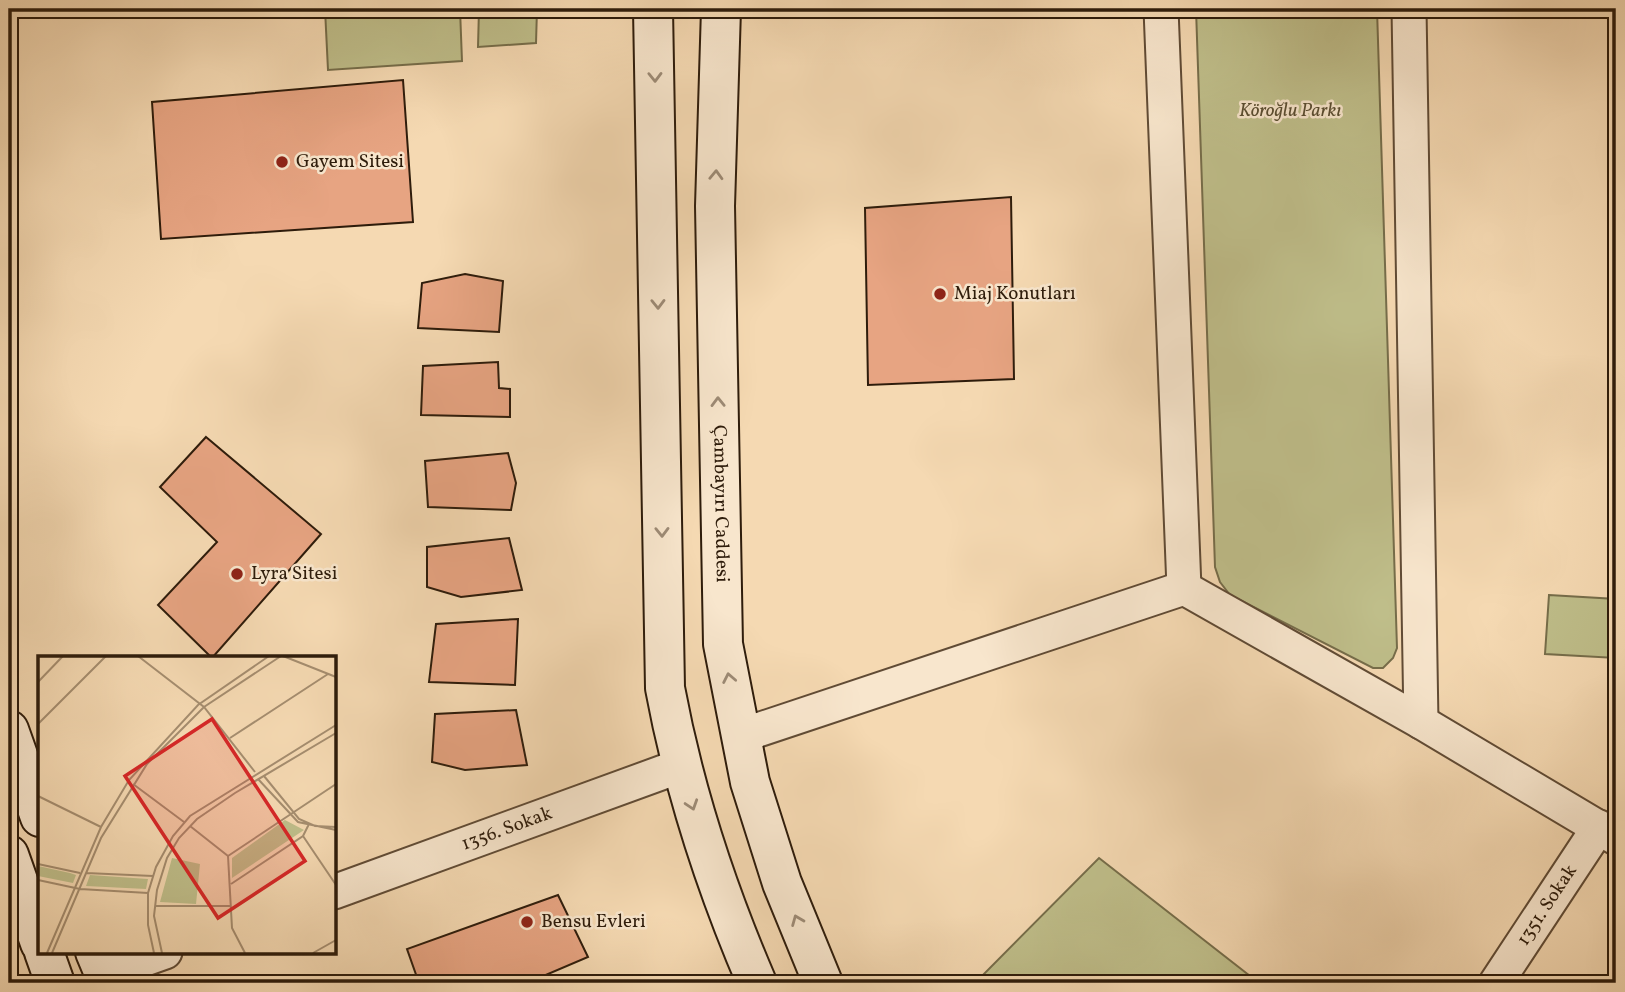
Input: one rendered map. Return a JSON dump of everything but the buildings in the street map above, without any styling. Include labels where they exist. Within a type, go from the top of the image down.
[{"type":"main road","points":[[653,9],[664,688],[680,766],[732,926],[757,983]]},
{"type":"main road","name":"Çambayırı Caddesi","points":[[721,9],[715,206],[723,644],[750,782],[782,883],[823,983]]},
{"type":"main road","points":[[9,730],[38,811]]},
{"type":"main road","points":[[9,855],[38,937]]},
{"type":"main road","points":[[45,954],[55,983]]},
{"type":"street","points":[[1161,9],[1184,588]]},
{"type":"street","points":[[1409,9],[1421,722]]},
{"type":"street","points":[[740,736],[1184,588],[1421,722],[1607,833]]},
{"type":"street","name":"1356. Sokak","points":[[336,891],[680,766]]},
{"type":"street","name":"1351. Sokak","points":[[1496,983],[1607,833]]},
{"type":"street","points":[[102,970],[158,954]]},
{"type":"green space","points":[[325,9],[460,9],[462,61],[328,70]]},
{"type":"green space","points":[[479,9],[537,9],[536,43],[478,47]]},
{"type":"green space","name":"Köroğlu Parkı","points":[[1196,9],[1377,9],[1397,648],[1393,658],[1383,668],[1373,668],[1230,595],[1220,582],[1215,567]]},
{"type":"green space","points":[[1549,595],[1616,599],[1616,658],[1545,654]]},
{"type":"green space","points":[[1099,858],[1259,983],[975,983]]},
{"type":"place","name":"Gayem Sitesi","points":[[282,162]]},
{"type":"place","name":"Miaj Konutları","points":[[940,294]]},
{"type":"place","name":"Lyra Sitesi","points":[[237,574]]},
{"type":"place","name":"Bensu Evleri","points":[[527,922]]}]
